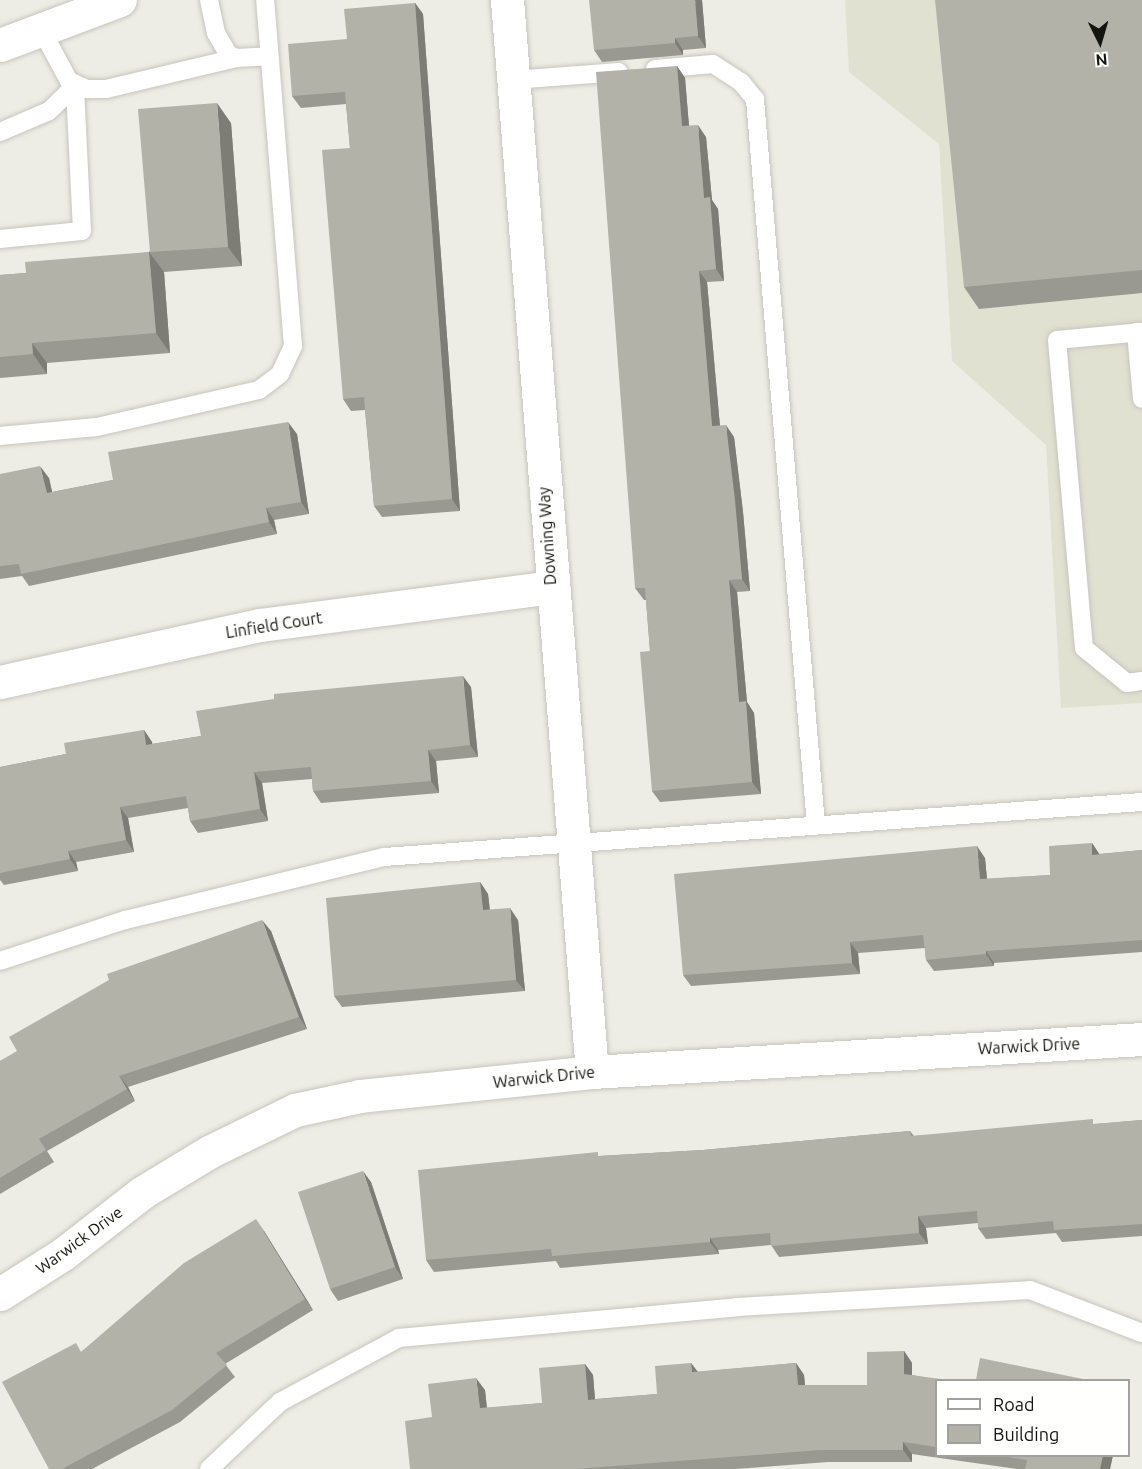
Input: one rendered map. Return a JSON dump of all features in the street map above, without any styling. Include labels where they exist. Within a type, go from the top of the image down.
[{"type":"street","points":[[0,45],[120,0]]},
{"type":"street","name":"Downing Way","points":[[507,0],[551,587],[592,1072]]},
{"type":"street","name":"Linfield Court","points":[[0,682],[260,625],[551,587]]},
{"type":"street","name":"Warwick Drive","points":[[0,1294],[63,1254],[143,1192],[209,1152],[295,1110],[360,1096],[592,1072],[1142,1039]]},
{"type":"lane","points":[[209,0],[218,39],[236,58]]},
{"type":"lane","points":[[0,436],[97,427],[259,390],[280,374],[293,346],[265,0]]},
{"type":"lane","points":[[0,240],[82,231],[75,86],[62,72],[41,29]]},
{"type":"lane","points":[[0,132],[49,111],[75,86],[106,89],[236,58],[269,56]]},
{"type":"lane","points":[[513,80],[713,64],[741,82],[755,99],[816,825]]},
{"type":"lane","points":[[1142,399],[1139,332],[1057,340],[1084,648],[1127,683],[1142,681]]},
{"type":"lane","points":[[0,961],[125,920],[384,857],[573,841],[1142,802]]},
{"type":"lane","points":[[209,1469],[280,1402],[399,1338],[737,1307],[1030,1290],[1142,1334]]},
{"type":"shaded area","points":[[845,0],[1142,0],[1142,703],[1061,708],[1046,445],[952,361],[939,144],[849,72]]},
{"type":"building","points":[[589,0],[695,0],[698,36],[675,38],[675,43],[594,50]]},
{"type":"building","points":[[935,0],[1142,0],[1142,270],[964,287]]},
{"type":"building","points":[[415,3],[452,499],[374,506],[364,397],[343,399],[322,150],[350,148],[345,92],[292,96],[288,44],[347,39],[344,9]]},
{"type":"building","points":[[677,66],[682,126],[698,125],[704,198],[710,197],[716,269],[699,271],[712,426],[726,425],[735,500],[742,579],[729,580],[739,702],[746,701],[752,782],[652,791],[640,652],[650,651],[645,588],[635,588],[596,72]]},
{"type":"building","points":[[217,103],[228,247],[150,252],[138,109]]},
{"type":"building","points":[[149,252],[156,333],[32,343],[33,354],[0,357],[0,275],[26,273],[25,262]]},
{"type":"building","points":[[288,422],[301,502],[266,508],[269,522],[21,574],[19,564],[0,566],[0,474],[40,466],[47,493],[113,480],[108,452]]},
{"type":"building","points":[[463,676],[470,745],[428,750],[431,781],[313,791],[311,767],[254,772],[260,809],[190,821],[186,796],[120,807],[126,840],[68,851],[70,859],[0,873],[0,767],[66,754],[64,743],[144,730],[146,745],[201,736],[196,711],[274,699],[274,694]]},
{"type":"building","points":[[1092,843],[1092,855],[1142,850],[1142,940],[986,951],[986,954],[926,960],[923,935],[850,942],[852,963],[683,975],[674,874],[977,846],[980,879],[1050,875],[1049,846]]},
{"type":"building","points":[[480,882],[483,910],[510,908],[516,980],[334,996],[326,898]]},
{"type":"building","points":[[262,920],[299,1017],[119,1076],[127,1089],[39,1139],[46,1150],[0,1178],[0,1061],[17,1051],[9,1037],[109,980],[107,974]]},
{"type":"building","points":[[1093,1119],[1093,1124],[1142,1120],[1142,1224],[1054,1230],[1053,1221],[978,1228],[977,1211],[918,1216],[919,1233],[771,1246],[770,1233],[710,1238],[710,1242],[552,1256],[551,1249],[426,1260],[418,1170],[598,1152],[598,1156],[703,1150],[910,1131],[911,1136]]},
{"type":"building","points":[[363,1171],[395,1267],[330,1289],[298,1192]]},
{"type":"building","points":[[256,1219],[305,1299],[216,1353],[227,1365],[172,1410],[62,1469],[49,1469],[2,1382],[76,1343],[81,1352],[184,1263]]},
{"type":"building","points":[[904,1351],[904,1374],[940,1379],[935,1379],[935,1447],[903,1442],[903,1450],[820,1450],[576,1469],[410,1469],[405,1421],[432,1417],[428,1384],[476,1378],[480,1408],[542,1403],[539,1368],[585,1364],[588,1400],[657,1394],[655,1366],[691,1363],[692,1372],[796,1363],[798,1385],[867,1385],[867,1352]]},
{"type":"building","points":[[980,1358],[1083,1379],[976,1379]]},
{"type":"building","points":[[1008,1457],[1103,1457],[1100,1469],[1025,1469],[1027,1460]]}]
